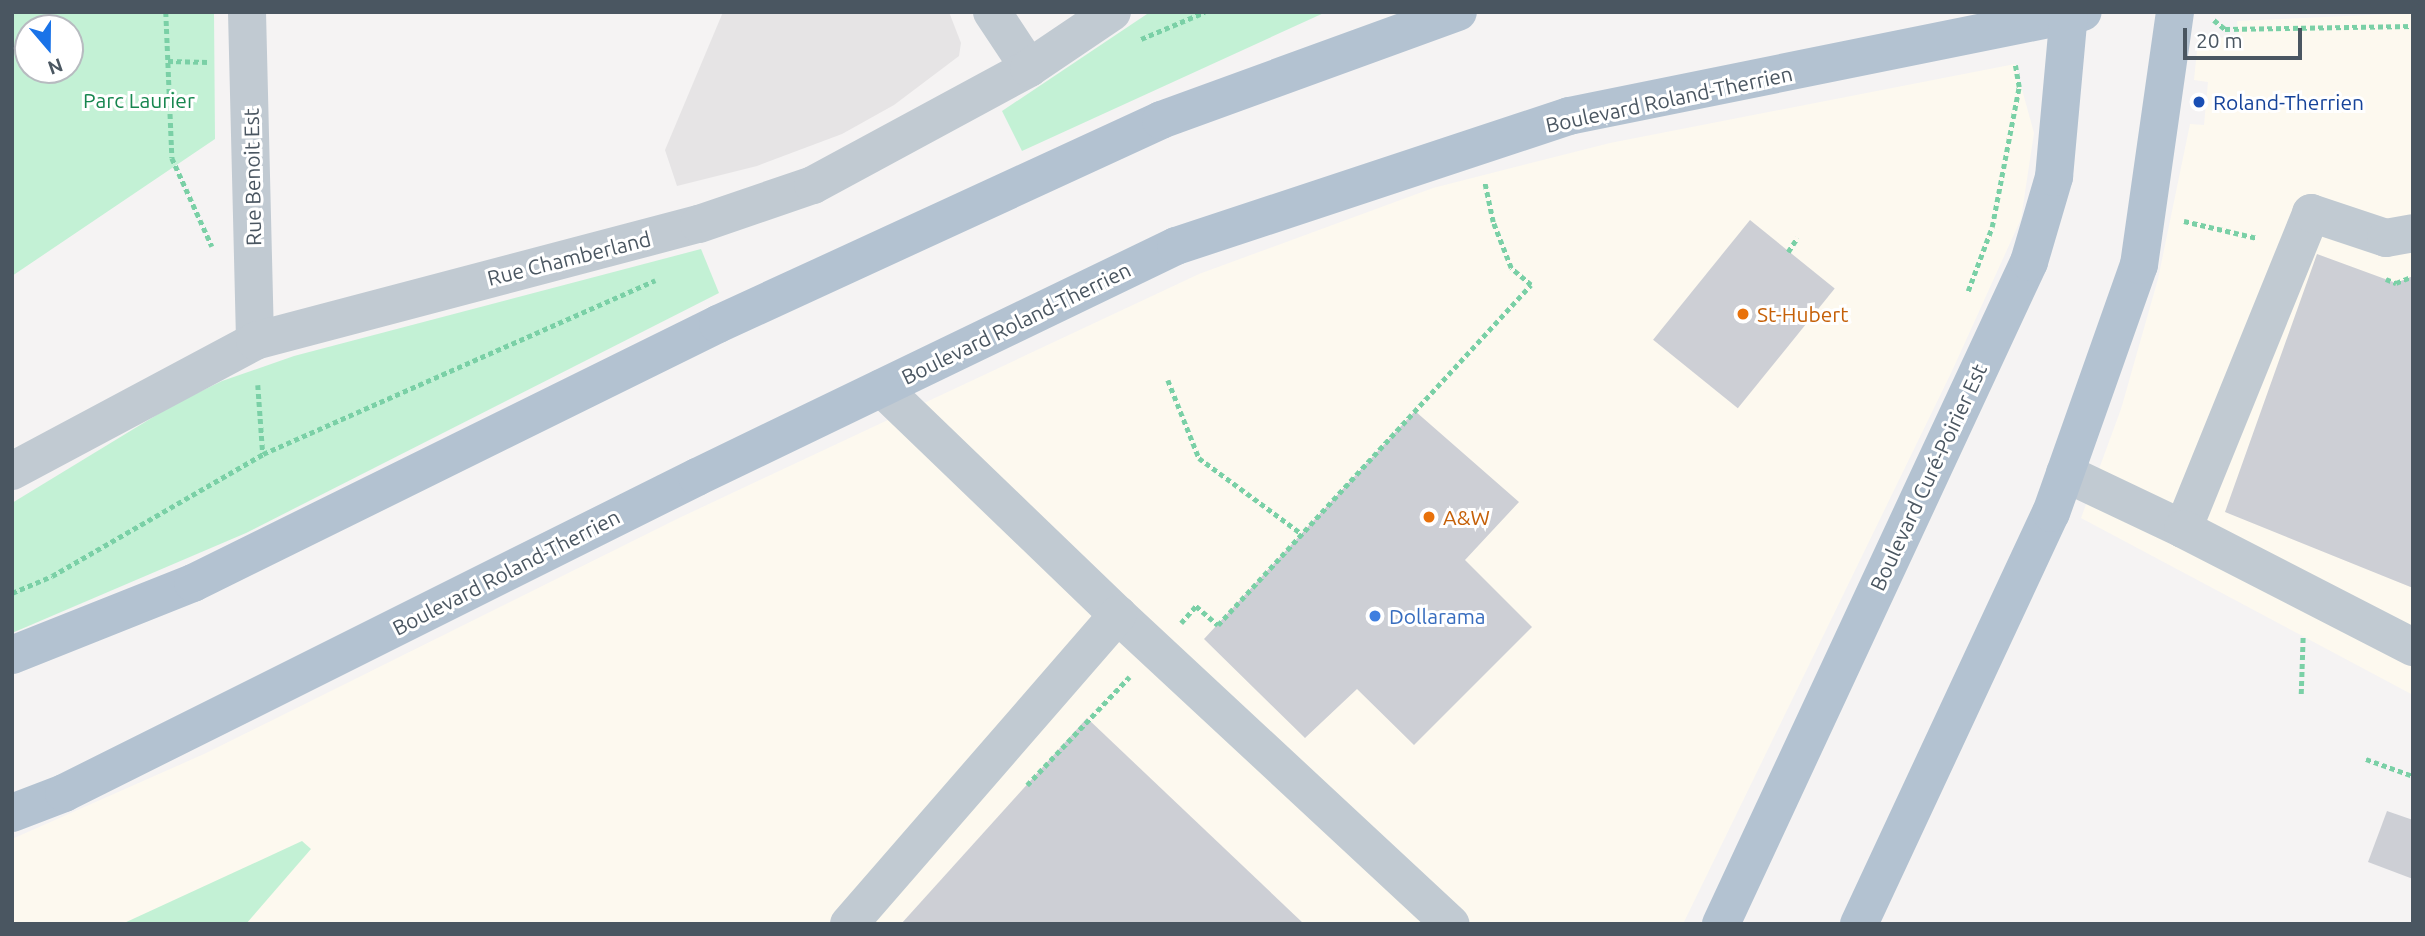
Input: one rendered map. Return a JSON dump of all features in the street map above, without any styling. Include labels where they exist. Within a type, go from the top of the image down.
[{"type":"main road","points":[[12,655],[193,583],[718,324],[1161,120],[1458,12]]},
{"type":"main road","points":[[1858,924],[2065,473],[2139,265],[2175,12]]},
{"type":"main road","name":"Boulevard Roland-Therrien","points":[[12,813],[64,793],[882,388],[1176,246],[1569,116],[2074,13]]},
{"type":"main road","name":"Boulevard Curé-Poirier Est","points":[[1721,924],[2029,262],[2054,177],[2074,13]]},
{"type":"street","name":"Rue Benoit Est","points":[[247,12],[255,341]]},
{"type":"street","points":[[992,12],[1029,68]]},
{"type":"street","name":"Rue Chamberland","points":[[12,471],[255,341],[699,225],[813,185],[1029,68],[1112,12]]},
{"type":"street","points":[[2183,530],[2311,213],[2386,238],[2413,233]]},
{"type":"street","points":[[882,388],[1118,615],[1451,924]]},
{"type":"street","points":[[2065,473],[2413,648]]},
{"type":"street","points":[[849,924],[1118,615]]},
{"type":"path","points":[[2205,12],[2225,29],[2413,26]]},
{"type":"path","points":[[1965,300],[1992,227],[2019,87],[2009,27]]},
{"type":"path","points":[[1019,794],[1196,606],[1218,625],[1531,285],[1511,268],[1493,222],[1478,144]]},
{"type":"path","points":[[1788,252],[1797,237]]},
{"type":"path","points":[[1168,380],[1199,458],[1302,534]]},
{"type":"path","points":[[12,593],[52,576],[263,454]]},
{"type":"path","points":[[2301,694],[2304,592]]},
{"type":"path","points":[[2366,758],[2413,776]]},
{"type":"shaded area","points":[[723,12],[949,12],[961,43],[959,56],[894,105],[842,134],[757,166],[677,186],[665,150]]},
{"type":"shaded area","points":[[2413,13],[2413,695],[2081,518],[2121,409],[2158,279],[2190,124],[2204,125],[2208,82],[2194,80],[2198,40],[2238,36],[2237,21]]},
{"type":"shaded area","points":[[2015,64],[2034,133],[2021,219],[1952,371],[1683,924],[12,924],[12,839],[204,754],[679,518],[1199,274],[1433,188],[1610,143]]},
{"type":"green space","name":"Parc Laurier","points":[[12,12],[214,12],[215,139],[12,276]]},
{"type":"green space","points":[[1150,12],[1326,12],[1022,151],[1002,111]]},
{"type":"green space","points":[[701,249],[719,293],[246,533],[12,633],[12,503],[173,405],[222,381],[294,356]]},
{"type":"green space","points":[[302,841],[311,849],[246,924],[122,924]]},
{"type":"building","name":"St-Hubert","points":[[1750,220],[1835,289],[1738,408],[1653,340]]},
{"type":"building","points":[[2317,254],[2396,283],[2413,276],[2413,588],[2225,512]]},
{"type":"building","points":[[1415,411],[1519,502],[1465,560],[1532,627],[1414,745],[1357,689],[1305,738],[1204,639]]},
{"type":"building","points":[[1087,718],[1304,924],[901,924]]},
{"type":"building","points":[[2387,811],[2413,820],[2413,879],[2368,862]]},
{"type":"place","name":"Roland-Therrien","points":[[2199,102]]},
{"type":"place","name":"St-Hubert","points":[[1743,314]]},
{"type":"place","name":"A&W","points":[[1429,517]]},
{"type":"place","name":"Dollarama","points":[[1375,616]]}]
